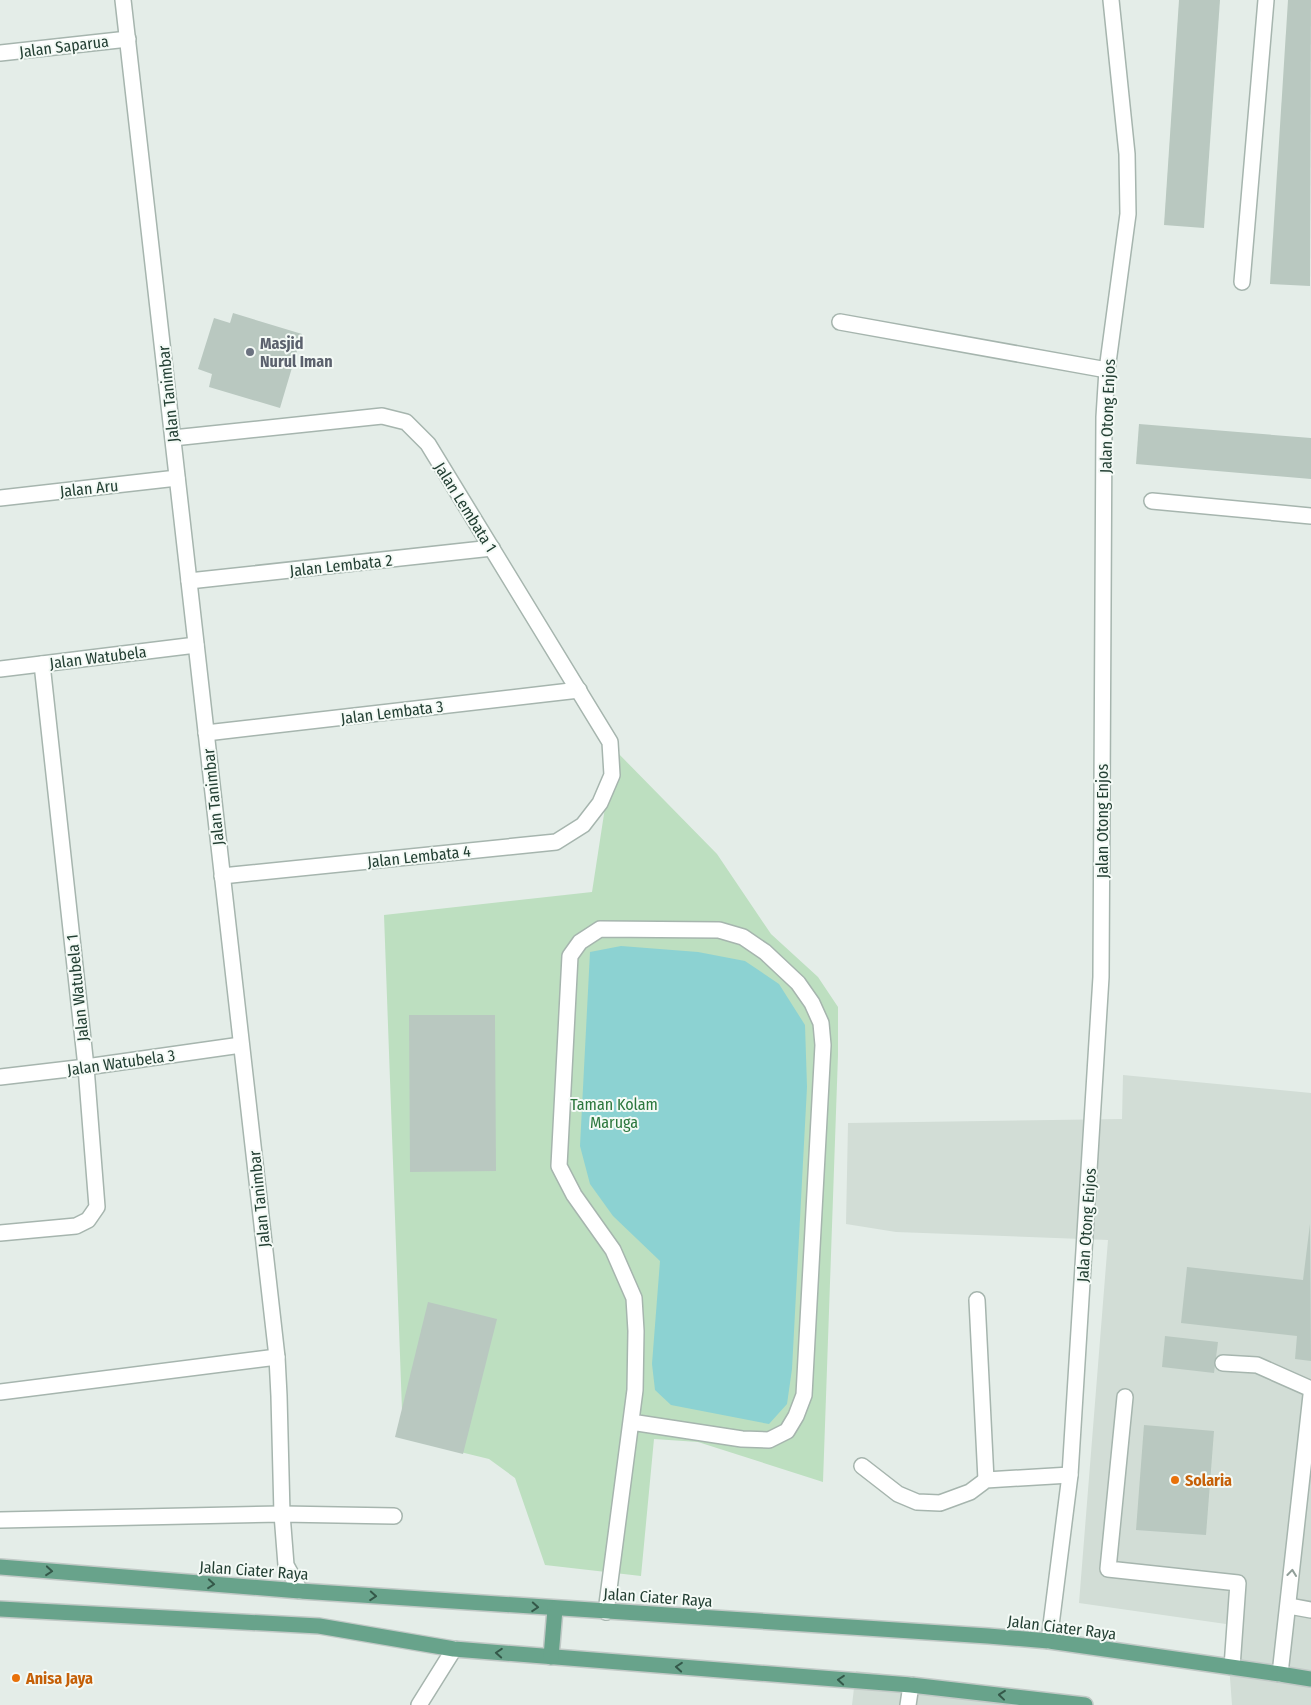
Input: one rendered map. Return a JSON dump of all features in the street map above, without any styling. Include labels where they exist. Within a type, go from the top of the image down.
[{"type":"main road","name":"Jalan Ciater Raya","points":[[0,1567],[555,1609],[1049,1641],[1311,1680]]},
{"type":"main road","points":[[0,1609],[319,1626],[454,1649],[911,1685],[1085,1705]]},
{"type":"main road","points":[[551,1657],[555,1609]]},
{"type":"street","name":"Jalan Tanimbar","points":[[126,0],[128,38],[276,1356],[280,1396],[282,1514],[286,1565],[300,1591]]},
{"type":"street","name":"Jalan Otong Enjos","points":[[1049,1641],[1070,1476],[1101,976],[1104,427],[1107,370],[1128,214],[1127,154],[1111,0]]},
{"type":"street","points":[[1242,282],[1266,0]]},
{"type":"street","name":"Jalan Saparua","points":[[0,53],[128,38]]},
{"type":"street","points":[[840,322],[1107,370]]},
{"type":"street","name":"Jalan Lembata 1","points":[[173,438],[382,416],[406,422],[428,444],[610,742],[612,775],[600,803]]},
{"type":"street","name":"Jalan Aru","points":[[0,498],[177,478]]},
{"type":"street","points":[[1152,501],[1311,516]]},
{"type":"street","name":"Jalan Lembata 2","points":[[189,581],[492,548]]},
{"type":"street","name":"Jalan Watubela","points":[[0,669],[196,645]]},
{"type":"street","name":"Jalan Watubela 1","points":[[0,1233],[76,1226],[88,1220],[97,1207],[86,1067],[42,664]]},
{"type":"street","name":"Jalan Lembata 3","points":[[206,733],[579,690]]},
{"type":"street","name":"Jalan Lembata 4","points":[[222,876],[556,842],[583,825],[600,803]]},
{"type":"street","points":[[606,1612],[635,1390],[636,1332],[634,1298],[613,1250],[574,1195],[559,1166],[570,956],[580,942],[600,929],[719,930],[743,937],[765,952],[798,983],[812,1003],[821,1023],[823,1045],[804,1395],[796,1416],[787,1431],[769,1440],[742,1439],[631,1422]]},
{"type":"street","name":"Jalan Watubela 3","points":[[0,1077],[241,1045]]},
{"type":"street","points":[[977,1300],[986,1480]]},
{"type":"street","points":[[0,1392],[276,1356]]},
{"type":"street","points":[[1223,1363],[1257,1365],[1311,1389]]},
{"type":"street","points":[[1280,1674],[1311,1395]]},
{"type":"street","points":[[1125,1397],[1108,1569],[1238,1583],[1232,1667]]},
{"type":"street","points":[[862,1466],[898,1494],[917,1502],[940,1503],[970,1492],[986,1480],[1070,1476]]},
{"type":"street","points":[[0,1520],[282,1514],[394,1516]]},
{"type":"street","points":[[1289,1606],[1311,1610]]},
{"type":"street","points":[[418,1705],[454,1649]]},
{"type":"street","points":[[908,1705],[911,1685]]},
{"type":"shaded area","points":[[1123,1075],[1311,1093],[1311,1705],[1232,1705],[1226,1624],[1079,1603],[1108,1240],[896,1232],[846,1224],[848,1123],[1122,1119]]},
{"type":"shaded area","points":[[856,1671],[1075,1696],[1074,1705],[852,1705]]},
{"type":"green space","name":"Taman Kolam Maruga","points":[[614,749],[717,854],[771,934],[818,977],[838,1007],[838,1055],[823,1482],[698,1442],[654,1439],[641,1576],[545,1565],[515,1478],[489,1459],[403,1438],[384,915],[592,892]]},
{"type":"water","points":[[621,946],[698,952],[745,961],[779,984],[805,1025],[807,1087],[792,1369],[787,1404],[769,1424],[671,1405],[655,1390],[652,1364],[660,1261],[613,1216],[590,1184],[580,1146],[590,952]]},
{"type":"building","points":[[1179,0],[1220,0],[1204,228],[1164,225]]},
{"type":"building","points":[[1288,0],[1311,0],[1310,286],[1270,284]]},
{"type":"building","name":"Masjid Nurul Iman","points":[[233,313],[302,334],[280,408],[209,387],[212,374],[198,369],[214,318],[230,323]]},
{"type":"building","points":[[1139,424],[1311,438],[1311,479],[1136,464]]},
{"type":"building","points":[[409,1015],[495,1015],[496,1171],[410,1172]]},
{"type":"building","points":[[1310,1224],[1311,1361],[1295,1359],[1297,1336],[1181,1323],[1187,1267],[1303,1280]]},
{"type":"building","points":[[428,1302],[497,1319],[463,1454],[395,1437]]},
{"type":"building","points":[[1165,1336],[1218,1342],[1214,1373],[1162,1367]]},
{"type":"building","name":"Solaria","points":[[1144,1425],[1214,1431],[1206,1535],[1136,1530]]},
{"type":"place","name":"Masjid Nurul Iman","points":[[250,352]]},
{"type":"place","name":"Solaria","points":[[1175,1480]]},
{"type":"place","name":"Anisa Jaya","points":[[16,1678]]}]
